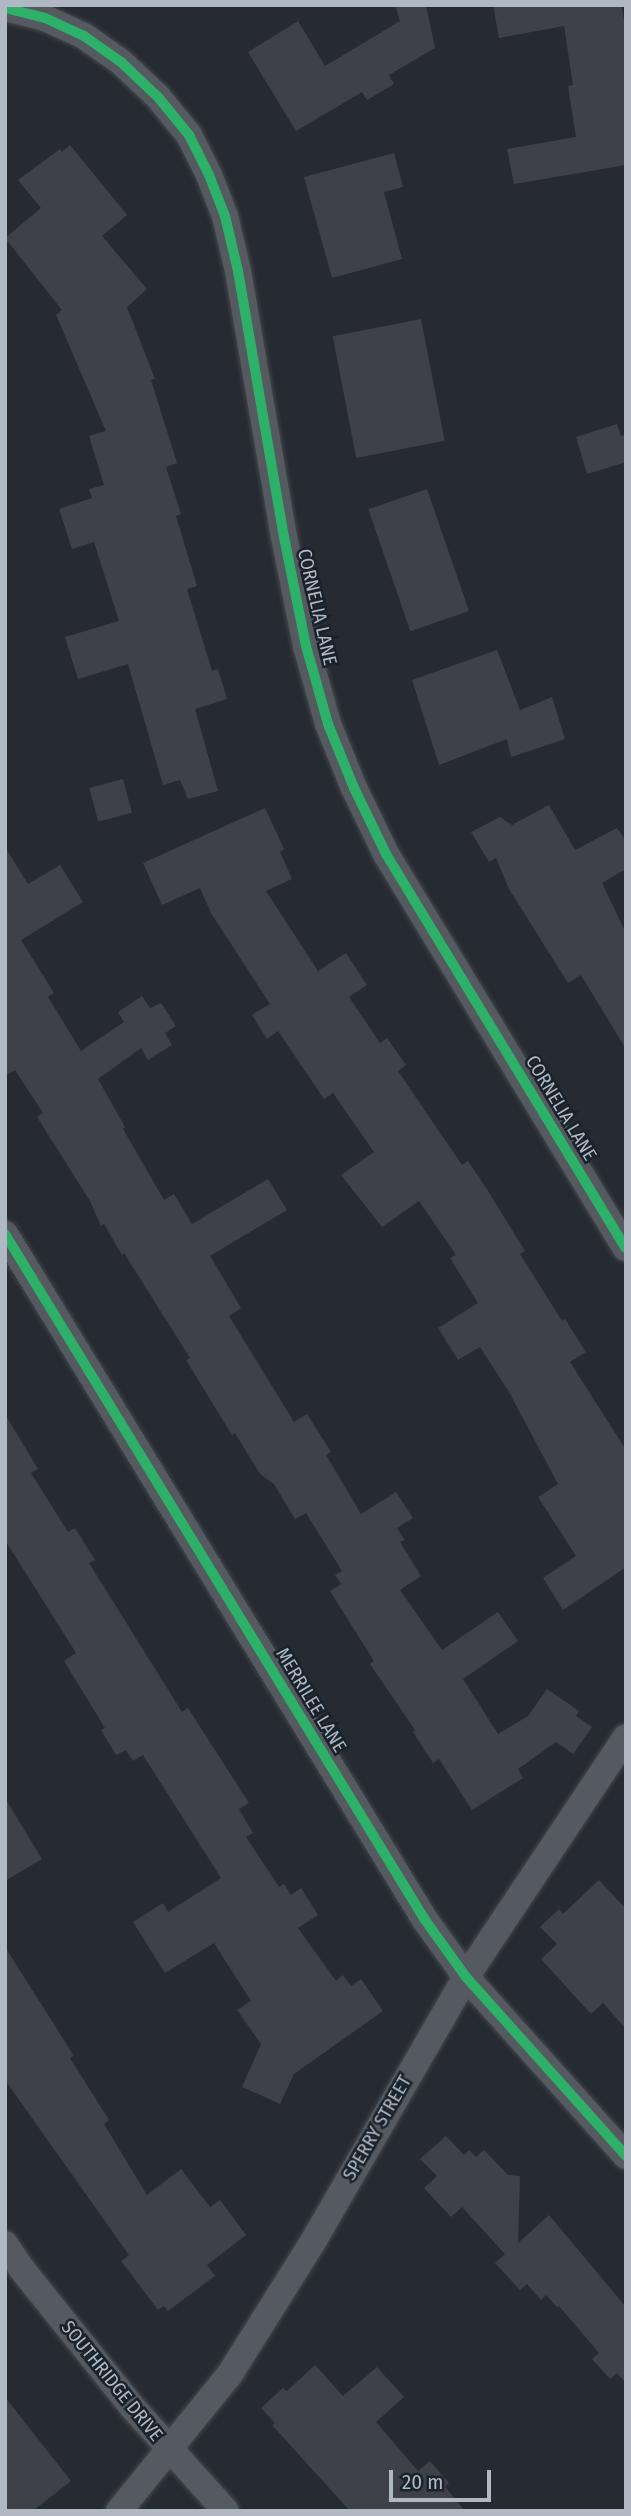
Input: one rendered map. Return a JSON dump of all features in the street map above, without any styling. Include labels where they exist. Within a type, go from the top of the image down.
[{"type":"street","name":"CORNELIA LANE","points":[[5,8],[45,18],[84,36],[121,62],[158,97],[181,126],[209,175],[225,216],[238,271],[284,537],[306,646],[328,724],[354,788],[386,854],[626,1248]]},
{"type":"street","name":"MERRILEE LANE","points":[[5,1234],[425,1920],[466,1977],[626,2157]]},
{"type":"street","name":"SPERRY STREET","points":[[119,2511],[229,2374],[307,2251],[466,1977],[626,1737]]},
{"type":"street","name":"SOUTHRIDGE DRIVE","points":[[5,2244],[20,2268],[169,2451],[226,2511]]},
{"type":"building","points":[[395,5],[426,5],[435,48],[389,75],[394,84],[367,100],[362,92],[296,131],[248,52],[298,21],[325,66],[400,21]]},
{"type":"building","points":[[493,5],[621,5],[626,29],[626,165],[514,184],[507,149],[576,137],[568,86],[573,85],[564,26],[499,38]]},
{"type":"building","points":[[70,145],[127,215],[102,236],[147,289],[127,307],[155,379],[151,380],[177,463],[166,467],[181,514],[176,516],[197,586],[187,589],[212,671],[218,669],[227,699],[195,709],[218,791],[188,799],[180,780],[163,785],[128,664],[78,679],[65,637],[119,621],[94,542],[72,549],[59,509],[92,498],[89,489],[104,485],[89,436],[106,431],[56,315],[62,310],[5,238],[41,208],[18,180],[60,149],[62,152]]},
{"type":"building","points":[[394,153],[403,187],[384,192],[402,259],[332,278],[304,177]]},
{"type":"building","points":[[421,319],[445,441],[356,458],[333,336]]},
{"type":"building","points":[[617,424],[621,436],[626,435],[626,462],[587,474],[576,437]]},
{"type":"building","points":[[427,489],[469,611],[410,631],[368,509]]},
{"type":"building","points":[[497,650],[520,710],[552,697],[565,739],[511,757],[507,739],[439,765],[412,680]]},
{"type":"building","points":[[123,779],[132,813],[98,822],[89,788]]},
{"type":"building","points":[[549,805],[575,850],[617,828],[626,841],[626,869],[602,883],[626,933],[626,1049],[581,975],[568,983],[509,889],[496,858],[489,862],[471,832],[500,817],[512,825]]},
{"type":"building","points":[[265,808],[284,849],[280,852],[292,879],[266,891],[318,971],[346,953],[367,985],[349,997],[380,1043],[387,1038],[406,1065],[398,1071],[462,1165],[468,1161],[525,1251],[520,1254],[562,1321],[565,1319],[586,1352],[570,1362],[626,1450],[626,1567],[563,1610],[543,1578],[576,1556],[538,1497],[558,1484],[509,1392],[480,1347],[458,1360],[438,1328],[478,1303],[450,1258],[456,1255],[419,1201],[382,1227],[341,1175],[374,1152],[333,1093],[324,1099],[278,1031],[267,1039],[252,1015],[270,1004],[211,913],[200,888],[162,905],[143,863]]},
{"type":"building","points":[[5,847],[28,884],[60,865],[83,902],[21,940],[54,993],[48,997],[81,1051],[124,1022],[118,1012],[142,996],[150,1008],[161,1003],[176,1026],[165,1033],[172,1045],[148,1060],[141,1048],[98,1079],[164,1200],[174,1194],[192,1224],[268,1179],[287,1210],[210,1256],[241,1308],[229,1316],[294,1422],[307,1414],[331,1452],[326,1455],[361,1514],[396,1492],[413,1518],[397,1528],[405,1540],[400,1542],[421,1576],[400,1590],[442,1650],[498,1612],[518,1641],[463,1679],[498,1734],[528,1716],[547,1689],[579,1711],[576,1716],[592,1727],[573,1754],[556,1742],[518,1769],[523,1778],[472,1810],[439,1759],[433,1763],[413,1732],[415,1730],[370,1664],[374,1661],[330,1591],[341,1584],[335,1575],[342,1571],[306,1513],[295,1519],[274,1484],[260,1474],[235,1433],[232,1435],[186,1360],[190,1358],[124,1253],[122,1255],[104,1224],[101,1226],[90,1201],[37,1117],[43,1113],[15,1070],[5,1076]]},
{"type":"building","points":[[5,1414],[38,1469],[31,1473],[68,1532],[75,1528],[95,1560],[89,1563],[182,1712],[188,1708],[249,1803],[239,1809],[253,1833],[246,1837],[279,1887],[284,1884],[291,1895],[301,1888],[318,1915],[298,1928],[336,1981],[343,1975],[351,1986],[361,1979],[383,2011],[294,2074],[280,2104],[242,2087],[261,2044],[237,2010],[251,2001],[214,1943],[165,1973],[133,1922],[163,1903],[168,1912],[221,1878],[143,1755],[133,1761],[126,1750],[116,1755],[101,1730],[105,1728],[64,1661],[76,1653],[5,1540]]},
{"type":"building","points":[[5,1798],[42,1859],[5,1881]]},
{"type":"building","points":[[599,1880],[626,1909],[626,2029],[603,2003],[591,2014],[541,1959],[557,1944],[540,1927],[559,1909],[563,1914]]},
{"type":"building","points":[[5,1947],[74,2056],[70,2058],[109,2120],[104,2124],[147,2195],[181,2169],[210,2207],[220,2200],[246,2235],[207,2265],[215,2276],[168,2311],[164,2306],[158,2310],[121,2261],[129,2255],[5,2080]]},
{"type":"building","points":[[446,2136],[464,2155],[469,2150],[476,2157],[484,2150],[508,2175],[520,2176],[518,2243],[549,2215],[626,2307],[626,2383],[617,2373],[610,2379],[592,2359],[599,2353],[559,2306],[546,2295],[541,2300],[527,2284],[520,2290],[495,2263],[505,2254],[462,2207],[451,2217],[424,2188],[437,2176],[420,2159]]},
{"type":"building","points":[[315,2365],[343,2396],[377,2367],[404,2397],[376,2422],[418,2471],[430,2461],[449,2483],[445,2487],[465,2511],[350,2511],[272,2425],[275,2423],[261,2408],[283,2388],[287,2391]]},
{"type":"building","points":[[5,2397],[71,2481],[33,2511],[5,2511]]},
{"type":"cycle path","points":[[5,8],[45,18],[84,36],[121,62],[158,97],[189,135],[225,216],[238,271],[284,537],[306,646],[328,724],[354,788],[386,854],[626,1248]]},
{"type":"cycle path","points":[[5,1234],[425,1920],[466,1977],[626,2156]]}]
